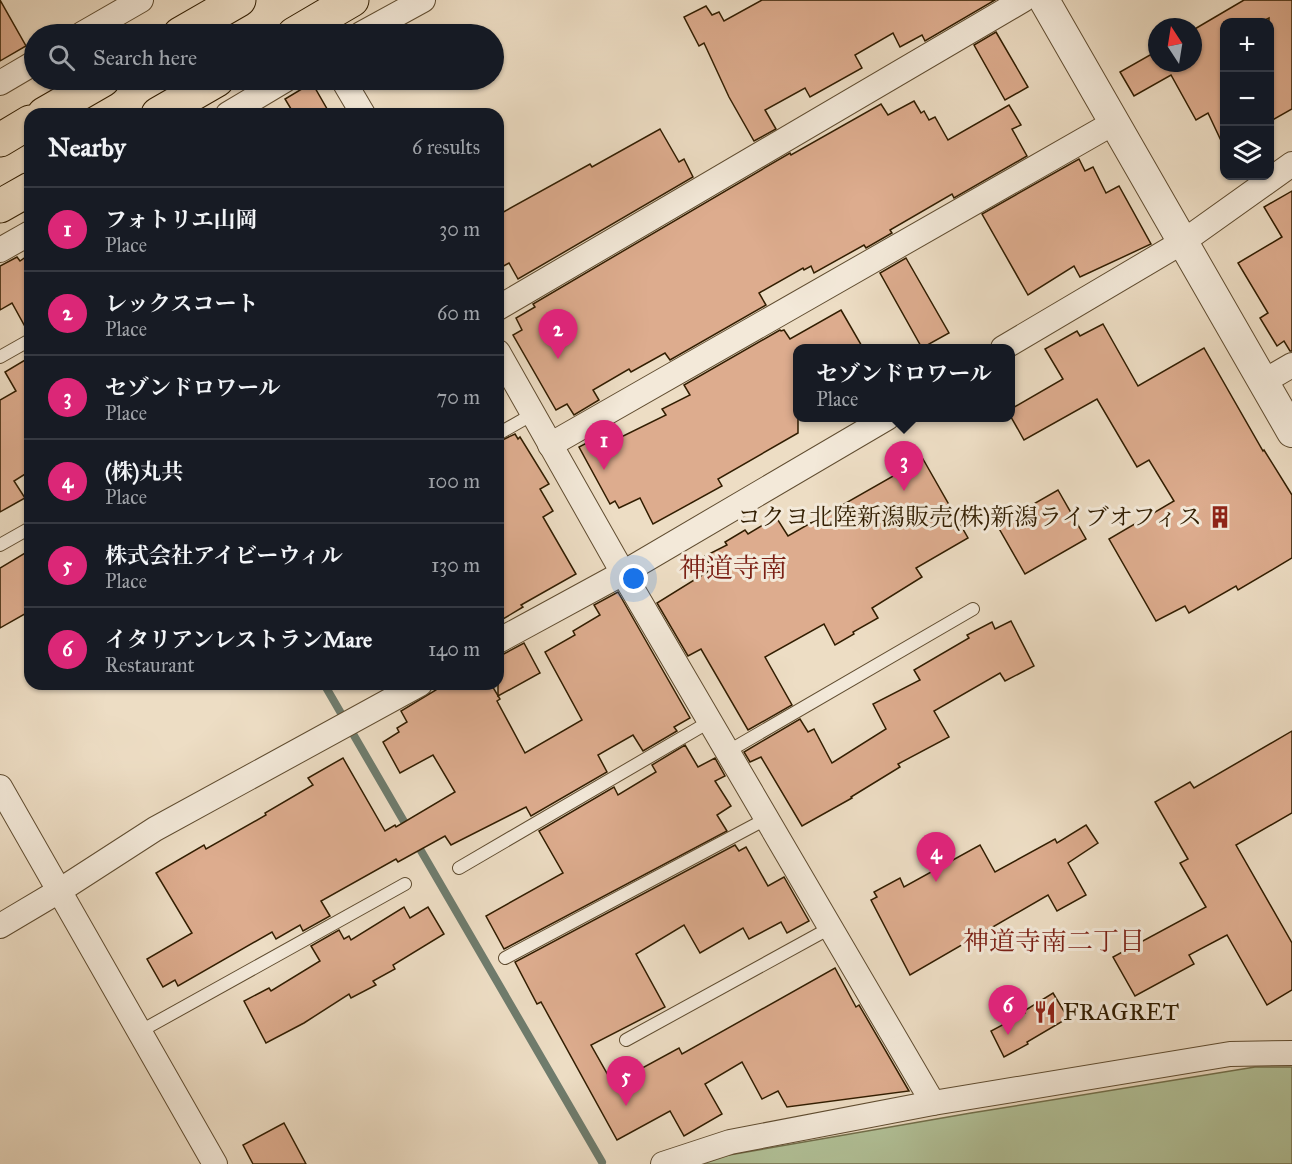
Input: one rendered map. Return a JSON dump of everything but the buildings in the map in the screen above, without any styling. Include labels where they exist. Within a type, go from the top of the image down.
[{"type":"highway","points":[[197,24],[238,0]]},
{"type":"highway","points":[[311,24],[352,0]]},
{"type":"highway","points":[[54,108],[86,90]]},
{"type":"highway","points":[[168,108],[200,90]]},
{"type":"highway","points":[[0,140],[24,126]]},
{"type":"highway","points":[[0,206],[24,192]]},
{"type":"street","points":[[99,24],[141,0]]},
{"type":"street","points":[[379,24],[423,0]]},
{"type":"street","points":[[504,305],[1023,0]]},
{"type":"street","points":[[1044,0],[1292,432]]},
{"type":"street","points":[[0,83],[24,69]]},
{"type":"street","points":[[238,108],[268,90]]},
{"type":"street","points":[[349,90],[359,108]]},
{"type":"street","points":[[550,445],[1114,122]]},
{"type":"street","points":[[1010,344],[1184,241],[1292,164]]},
{"type":"street","points":[[0,250],[24,236]]},
{"type":"street","points":[[504,363],[623,573],[933,1103]]},
{"type":"street","points":[[1263,382],[1292,365]]},
{"type":"street","points":[[504,638],[623,573],[879,422]]},
{"type":"street","points":[[0,926],[155,829],[409,690]]},
{"type":"street","points":[[0,787],[214,1164]]},
{"type":"street","points":[[663,1164],[730,1142],[933,1103],[1230,1054],[1292,1053]]},
{"type":"lane","points":[[0,357],[24,343]]},
{"type":"lane","points":[[504,431],[533,414]]},
{"type":"lane","points":[[0,545],[24,531]]},
{"type":"lane","points":[[727,752],[972,609]]},
{"type":"lane","points":[[459,868],[710,722]]},
{"type":"lane","points":[[505,958],[766,819]]},
{"type":"lane","points":[[139,1032],[405,884]]},
{"type":"lane","points":[[626,1040],[830,928]]},
{"type":"green space","points":[[1255,1067],[1292,1067],[1292,1164],[696,1164],[712,1158],[971,1113]]},
{"type":"waterway","points":[[327,690],[602,1162]]},
{"type":"place","name":"レックスコート","points":[[558,359]]},
{"type":"place","name":"フォトリエ山岡","points":[[604,470]]},
{"type":"place","name":"セゾンドロワール","points":[[904,491]]},
{"type":"place","name":"コクヨ北陸新潟販売(株)新潟ライブオフィス","points":[[1220,517]]},
{"type":"place","name":"(株)丸共","points":[[936,882]]},
{"type":"place","name":"FRAGRET","points":[[1045,1012]]},
{"type":"place","name":"イタリアンレストランMare","points":[[1008,1035]]},
{"type":"place","name":"株式会社アイビーウィル","points":[[626,1106]]},
{"type":"district","name":"神道寺南","points":[[733,568]]},
{"type":"district","name":"神道寺南二丁目","points":[[1054,941]]}]
